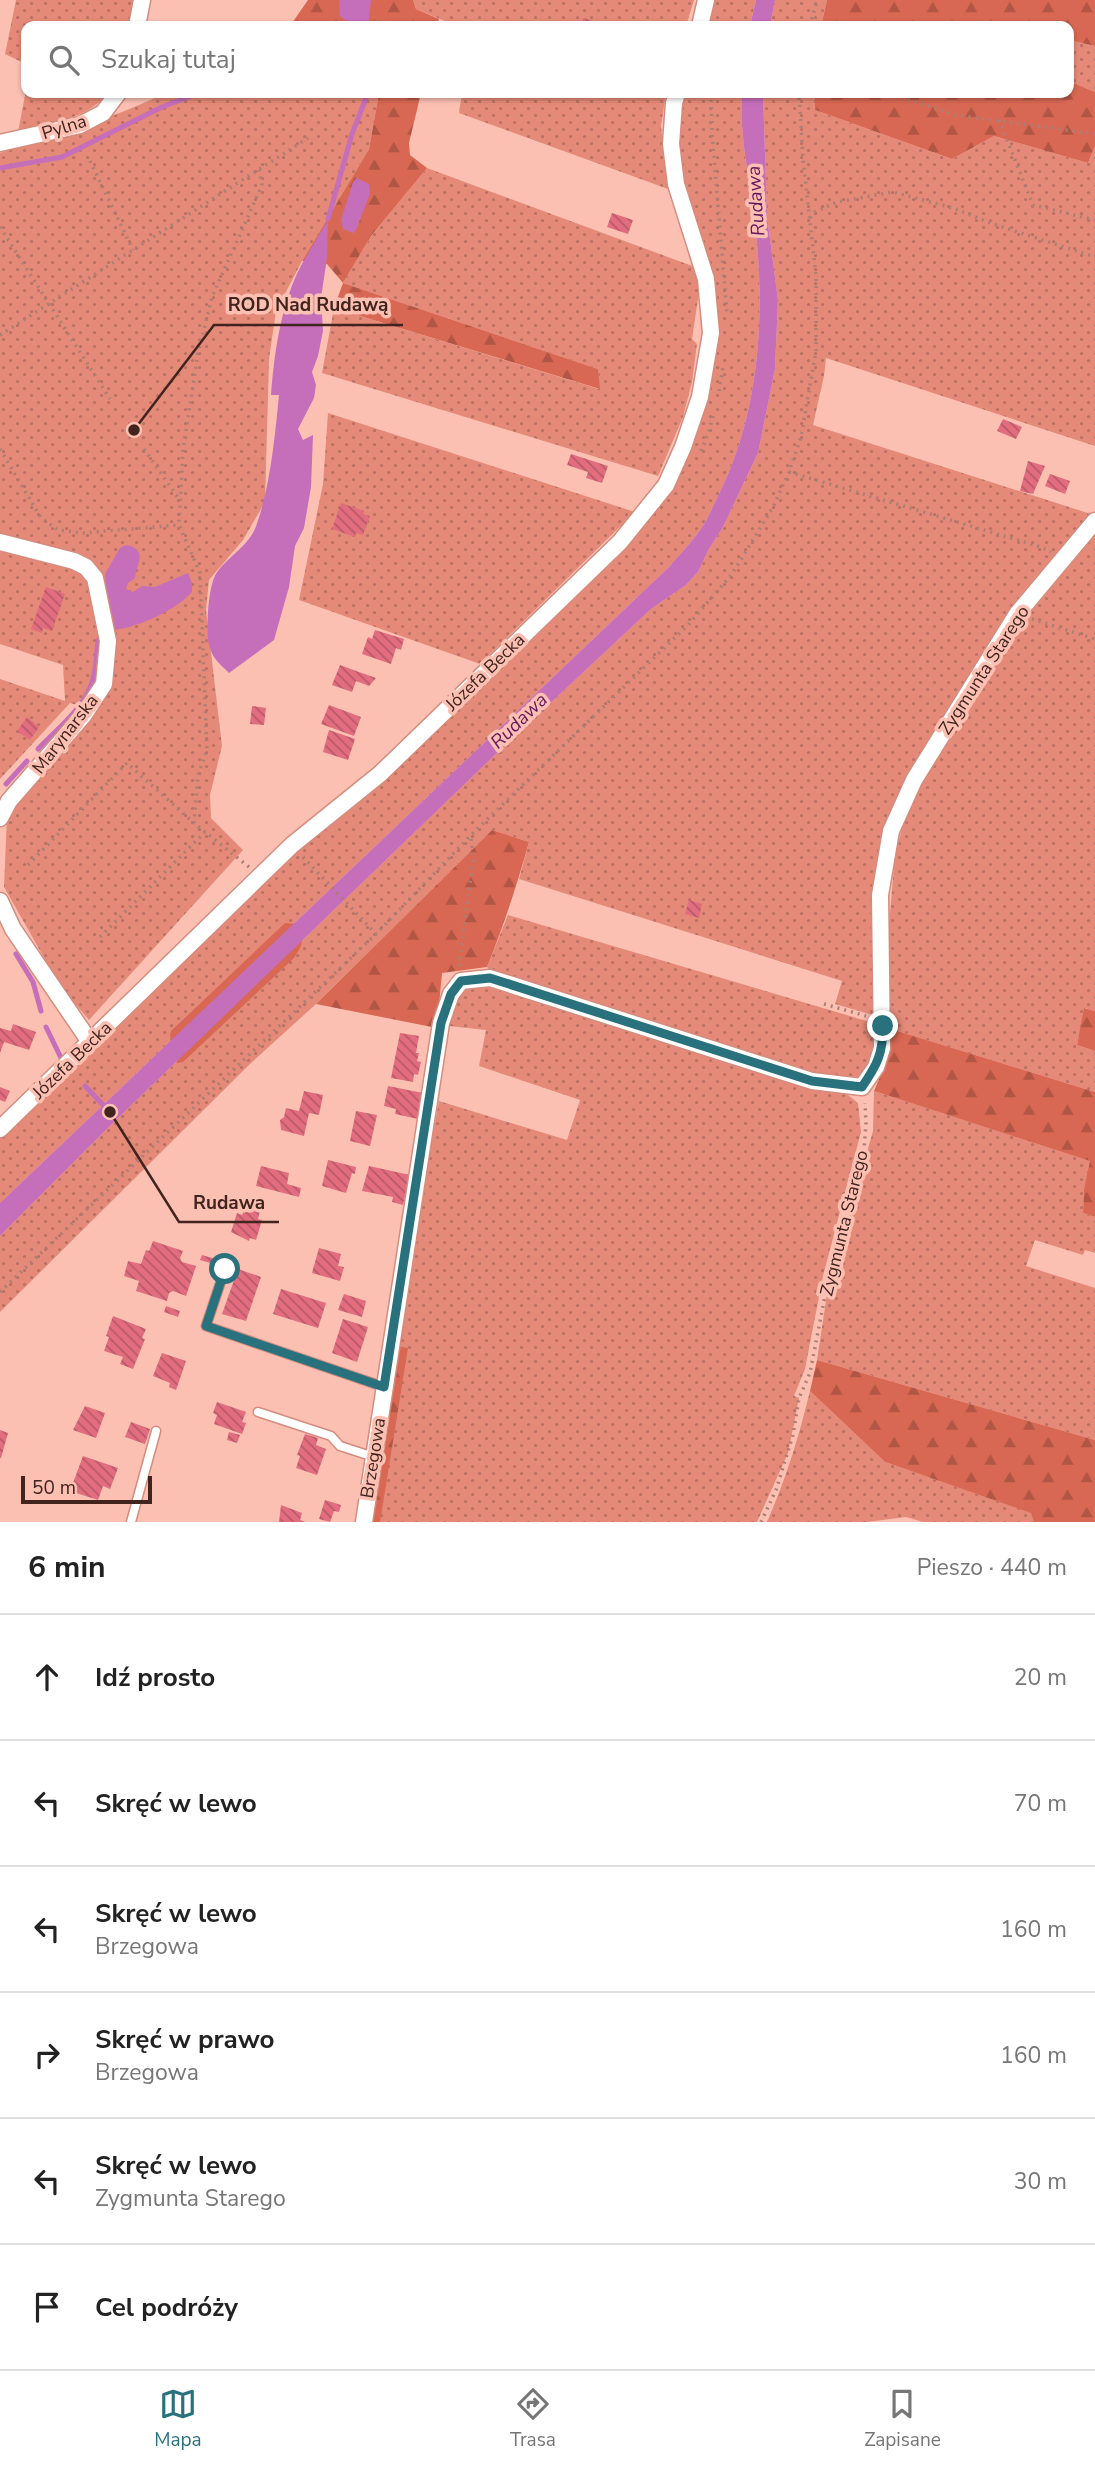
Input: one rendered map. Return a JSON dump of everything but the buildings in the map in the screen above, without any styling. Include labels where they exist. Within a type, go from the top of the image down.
[{"type":"street","points":[[138,21],[142,0]]},
{"type":"street","points":[[701,21],[706,0]]},
{"type":"street","name":"Pylna","points":[[0,143],[80,125],[103,113],[114,98]]},
{"type":"street","name":"Józefa Becka","points":[[0,1129],[292,845],[380,774],[620,541],[666,485],[692,423],[704,383],[711,333],[706,279],[676,184],[671,144],[676,98]]},
{"type":"street","name":"Zygmunta Starego","points":[[862,1087],[876,1067],[883,1048],[880,895],[891,831],[914,780],[1017,614],[1095,521]]},
{"type":"street","name":"Marynarska","points":[[0,542],[74,561],[86,567],[95,579],[108,641],[104,684],[83,716],[9,801],[0,818]]},
{"type":"street","points":[[0,901],[13,929],[90,1042]]},
{"type":"street","points":[[461,981],[490,978],[812,1081],[862,1087]]},
{"type":"street","name":"Brzegowa","points":[[364,1522],[441,1023],[451,994],[461,981]]},
{"type":"lane","points":[[225,1269],[206,1326],[384,1387]]},
{"type":"lane","points":[[258,1412],[331,1436],[340,1446],[374,1457]]},
{"type":"lane","points":[[131,1522],[156,1431]]},
{"type":"path","points":[[811,21],[817,0]]},
{"type":"path","points":[[711,98],[727,317]]},
{"type":"path","points":[[0,1292],[376,934],[471,835],[705,607],[732,574],[773,507],[789,472],[801,437],[816,351],[816,276],[803,159],[800,98]]},
{"type":"path","points":[[904,98],[956,114],[1095,134]]},
{"type":"path","points":[[999,120],[1033,205],[1095,220]]},
{"type":"path","points":[[0,335],[308,138]]},
{"type":"path","points":[[90,161],[133,250]]},
{"type":"path","points":[[194,823],[198,775],[207,750],[200,573],[179,525],[183,450],[198,353],[212,297],[262,185],[259,170]]},
{"type":"path","points":[[810,218],[815,212],[837,202],[893,192],[953,208],[1095,257]]},
{"type":"path","points":[[0,227],[110,399]]},
{"type":"path","points":[[719,391],[723,365]]},
{"type":"path","points":[[700,452],[716,404]]},
{"type":"path","points":[[0,449],[41,518],[58,530],[83,533],[179,525]]},
{"type":"path","points":[[144,449],[180,500]]},
{"type":"path","points":[[789,472],[1041,547],[1065,559]]},
{"type":"path","points":[[1017,614],[1095,639]]},
{"type":"path","points":[[28,865],[127,763],[260,877]]},
{"type":"path","points":[[100,937],[205,832]]},
{"type":"path","points":[[461,981],[459,966],[472,860],[471,835]]},
{"type":"path","points":[[303,856],[376,934]]},
{"type":"path","points":[[824,1004],[882,1020]]},
{"type":"path","name":"Zygmunta Starego","points":[[761,1522],[776,1490],[788,1453],[799,1398],[810,1373],[831,1265],[864,1149],[866,1124],[862,1087]]},
{"type":"shaded area","points":[[16,0],[133,0],[130,21],[21,21],[21,62],[5,54]]},
{"type":"shaded area","points":[[413,0],[694,0],[688,21],[445,21],[416,9]]},
{"type":"shaded area","points":[[710,0],[756,0],[751,21],[704,21]]},
{"type":"shaded area","points":[[775,0],[827,0],[822,21],[771,21]]},
{"type":"shaded area","points":[[1074,41],[1095,46],[1095,92],[1074,83]]},
{"type":"shaded area","points":[[24,98],[104,98],[79,115],[18,132]]},
{"type":"shaded area","points":[[155,98],[378,98],[369,149],[302,261],[276,311],[269,359],[265,502],[243,540],[209,580],[206,610],[222,746],[210,795],[211,818],[243,850],[89,1020],[60,986],[4,887],[7,816],[15,803],[88,719],[111,627],[99,571],[83,555],[0,533],[0,153],[126,111]]},
{"type":"shaded area","points":[[461,98],[665,98],[661,126],[668,189],[459,113]]},
{"type":"shaded area","points":[[680,98],[742,98],[743,139],[758,251],[759,325],[756,362],[742,434],[730,469],[704,524],[669,567],[0,1203],[0,1133],[664,494],[713,339],[678,174],[674,130]]},
{"type":"shaded area","points":[[763,98],[815,98],[815,110],[952,159],[994,136],[1088,163],[1095,146],[1095,446],[826,358],[813,425],[1094,515],[1016,608],[887,838],[876,1016],[835,1004],[842,981],[519,879],[529,842],[492,830],[316,1004],[251,1063],[0,1312],[0,1236],[117,1119],[497,753],[651,609],[686,585],[698,572],[758,453],[775,369],[778,300],[767,216]]},
{"type":"shaded area","points":[[427,168],[695,267],[699,292],[692,339],[697,344],[692,382],[683,417],[658,476],[322,373],[334,308],[599,389],[598,369],[343,283],[371,236]]},
{"type":"shaded area","points":[[328,413],[635,512],[480,664],[299,600],[323,484]]},
{"type":"shaded area","points":[[1095,532],[1095,1011],[1085,1008],[1077,1045],[1095,1051],[1095,1092],[888,1028],[888,937],[895,855],[907,810],[944,741],[1003,646]]},
{"type":"shaded area","points":[[0,548],[73,567],[87,577],[101,641],[95,680],[81,706],[70,703],[0,779],[0,679],[65,701],[63,665],[0,644]]},
{"type":"shaded area","points":[[508,915],[877,1024],[871,1061],[854,1079],[840,1080],[810,1074],[493,976],[487,967]]},
{"type":"shaded area","points":[[478,984],[809,1087],[848,1095],[858,1103],[861,1132],[823,1276],[805,1369],[794,1396],[799,1398],[788,1453],[757,1522],[364,1522],[439,1101],[567,1140],[580,1100],[479,1066],[486,1030],[449,1026],[460,995]]},
{"type":"shaded area","points":[[874,1091],[1091,1161],[1084,1189],[1083,1213],[1095,1217],[1095,1253],[1085,1250],[1083,1255],[1035,1240],[1026,1266],[1095,1288],[1095,1440],[817,1360],[827,1294],[873,1131]]},
{"type":"shaded area","points":[[810,1391],[885,1462],[1032,1513],[1034,1522],[923,1522],[906,1517],[867,1522],[767,1522],[792,1457]]},
{"type":"green space","points":[[308,0],[413,0],[416,9],[439,19],[438,21],[293,21]]},
{"type":"green space","points":[[827,0],[1095,0],[1095,46],[1074,41],[1074,21],[822,21]]},
{"type":"green space","points":[[1074,83],[1095,92],[1095,146],[1088,163],[994,136],[952,159],[815,110],[815,98],[1074,98]]},
{"type":"green space","points":[[378,98],[420,98],[409,143],[410,155],[427,168],[371,236],[343,283],[327,264],[302,261],[369,149]]},
{"type":"green space","points":[[343,283],[598,369],[600,389],[334,308]]},
{"type":"green space","points":[[492,830],[529,842],[487,967],[442,973],[437,1028],[316,1004]]},
{"type":"green space","points":[[285,923],[296,924],[301,938],[301,946],[293,959],[183,1062],[177,1063],[171,1031]]},
{"type":"green space","points":[[1084,1008],[1095,1011],[1095,1051],[1077,1045]]},
{"type":"green space","points":[[888,1028],[1095,1092],[1095,1217],[1083,1213],[1084,1189],[1090,1161],[874,1091],[888,1058]]},
{"type":"green space","points":[[396,1346],[408,1348],[380,1522],[369,1522]]},
{"type":"green space","points":[[817,1360],[1095,1440],[1095,1522],[1034,1522],[1031,1513],[885,1462],[810,1391]]},
{"type":"water","points":[[339,0],[371,0],[369,21],[349,21],[340,16]]},
{"type":"water","points":[[756,0],[775,0],[771,21],[751,21]]},
{"type":"water","points":[[742,98],[763,98],[767,216],[778,300],[775,369],[758,453],[698,572],[686,585],[651,609],[497,753],[117,1119],[0,1236],[0,1203],[669,567],[702,527],[730,469],[742,434],[756,362],[759,325],[758,251]]},
{"type":"water","points":[[357,178],[369,184],[370,194],[353,233],[343,229],[341,220],[353,182]]},
{"type":"water","points":[[328,219],[327,258],[321,298],[323,331],[312,372],[316,385],[314,398],[298,429],[303,440],[313,435],[311,487],[304,528],[295,546],[289,587],[274,640],[229,673],[213,655],[208,642],[211,589],[220,568],[242,547],[255,529],[260,514],[276,428],[279,395],[271,395],[282,319],[296,276]]},
{"type":"water","points":[[126,545],[137,549],[140,557],[135,578],[128,583],[126,589],[133,592],[142,586],[155,587],[188,573],[192,592],[156,617],[115,630],[105,574],[120,548]]},
{"type":"waterway","points":[[0,168],[62,157],[162,107],[186,98]]},
{"type":"waterway","points":[[328,219],[352,134],[366,98]]},
{"type":"waterway","points":[[38,749],[68,719],[87,694],[93,680],[100,637]]},
{"type":"waterway","points":[[6,784],[27,761]]},
{"type":"waterway","points":[[16,954],[33,982],[41,1011]]},
{"type":"waterway","points":[[46,1027],[63,1062]]},
{"type":"waterway","points":[[85,1086],[107,1109]]},
{"type":"place","name":"ROD Nad Rudawą","points":[[134,430]]},
{"type":"place","name":"Rudawa","points":[[110,1112]]},
{"type":"route","points":[[225,1269],[206,1326],[384,1387],[441,1023],[451,994],[461,981],[490,978],[812,1081],[862,1087],[876,1067],[883,1048],[883,1026]]}]
